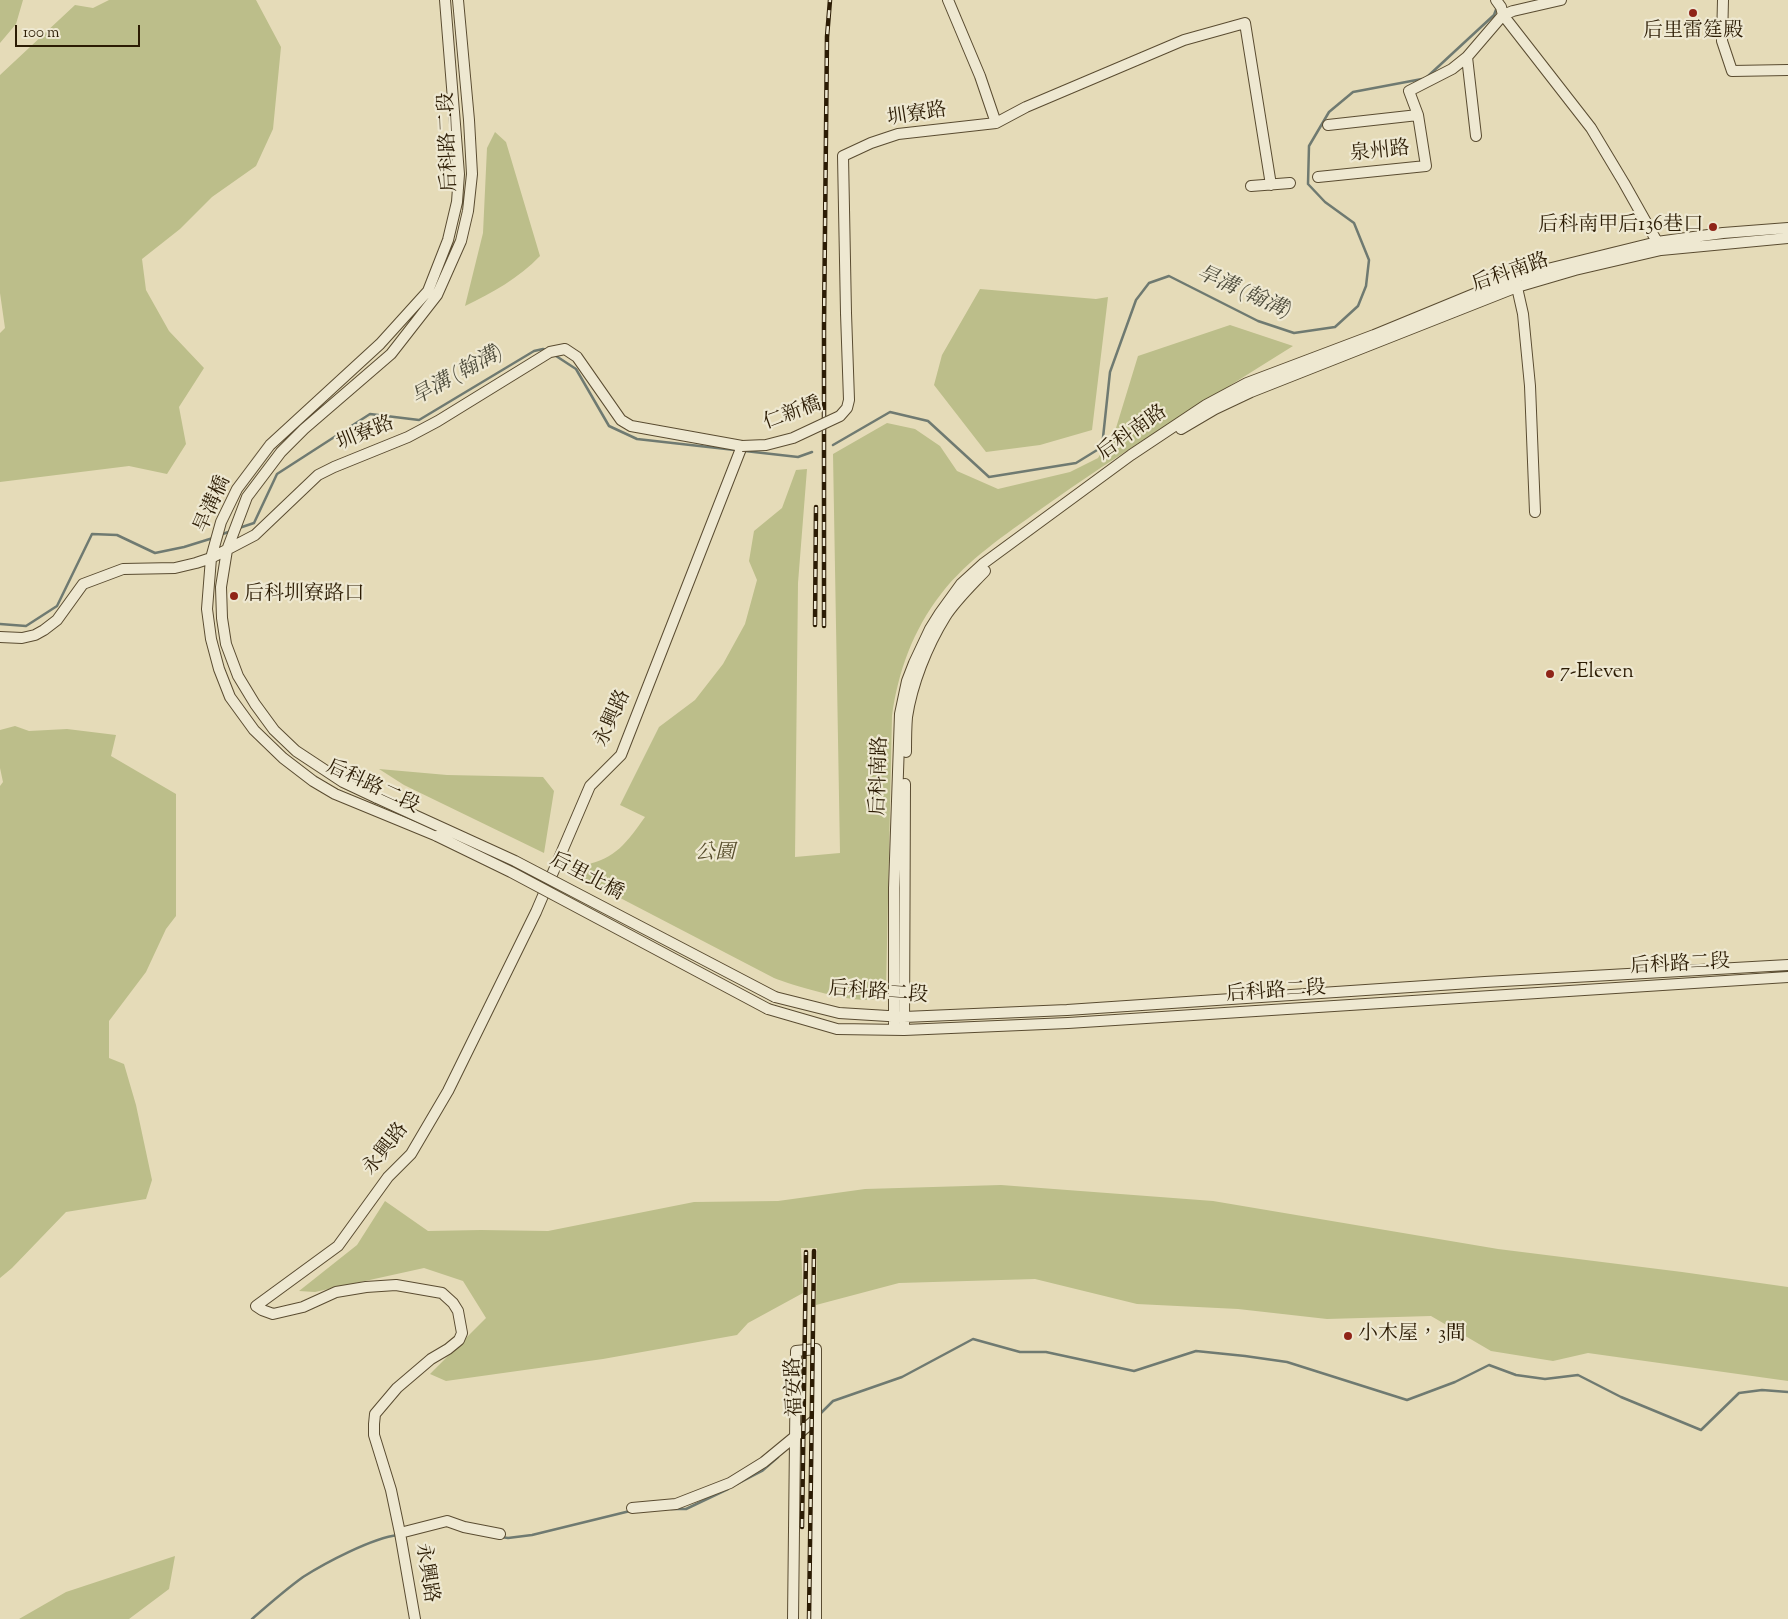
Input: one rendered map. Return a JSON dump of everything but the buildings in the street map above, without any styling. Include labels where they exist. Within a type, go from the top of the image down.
[{"type":"street","name":"后科路二段","points":[[270,445],[380,344],[428,290],[448,240],[457,202],[458,174],[445,0]]},
{"type":"street","name":"后科路二段","points":[[281,452],[330,405],[391,354],[437,295],[461,241],[468,211],[472,174],[458,0]]},
{"type":"street","points":[[948,0],[980,76],[996,123],[1026,107],[1184,40],[1245,23],[1271,185]]},
{"type":"street","points":[[1499,6],[1512,11],[1561,0]]},
{"type":"street","points":[[1723,0],[1722,41],[1732,72],[1788,70]]},
{"type":"street","points":[[1499,6],[1591,128],[1659,246]]},
{"type":"street","name":"泉州路","points":[[1318,178],[1426,166],[1418,116],[1409,91],[1452,69],[1467,58],[1499,6]]},
{"type":"street","points":[[1467,58],[1476,136]]},
{"type":"street","name":"泉州路","points":[[1328,125],[1418,116]]},
{"type":"street","name":"圳寮路","points":[[846,313],[843,156],[871,143],[898,134],[996,123]]},
{"type":"street","points":[[1251,186],[1290,183]]},
{"type":"street","name":"后科南路","points":[[899,1030],[899,888],[908,717],[916,683],[929,649],[945,617],[988,568],[1135,460],[1175,433],[1215,409],[1251,392],[1516,282],[1659,246],[1723,233],[1788,228]]},
{"type":"street","name":"后科南路","points":[[1659,246],[1788,238]]},
{"type":"street","points":[[1516,282],[1523,314],[1530,386],[1535,512]]},
{"type":"street","name":"仁新橋","points":[[742,446],[766,445],[793,438],[840,416],[847,408],[849,400],[846,313]]},
{"type":"street","name":"圳寮路","points":[[0,637],[22,638],[35,635],[44,630],[57,620],[83,584],[123,569],[175,568],[211,558],[227,550],[255,535],[318,475],[334,466],[408,437],[438,421],[550,352],[565,349],[577,357],[621,420],[631,426],[742,446]]},
{"type":"street","name":"旱溝橋","points":[[211,558],[221,522],[237,489],[270,445]]},
{"type":"street","name":"永興路","points":[[414,1619],[391,1490],[374,1435],[375,1414],[397,1388],[412,1374],[431,1358],[448,1349],[459,1340],[462,1333],[461,1322],[453,1303],[442,1293],[396,1285],[336,1292],[303,1307],[273,1314],[256,1306],[338,1246],[388,1177],[411,1154],[448,1090],[536,912],[590,786],[621,755],[742,446]]},
{"type":"street","name":"旱溝橋","points":[[227,550],[247,497],[281,452]]},
{"type":"street","name":"后科路二段","points":[[227,550],[221,587],[222,618],[226,644],[238,676],[274,730],[296,751],[343,782],[377,798]]},
{"type":"street","name":"后科路二段","points":[[211,558],[207,609],[211,639],[219,669],[230,697],[254,730],[283,758],[313,781],[335,794],[437,836]]},
{"type":"street","name":"后里北橋","points":[[377,798],[515,861],[775,997]]},
{"type":"street","name":"后里北橋","points":[[437,836],[511,872],[768,1009]]},
{"type":"street","name":"后科路二段","points":[[775,997],[840,1013],[899,1016],[1067,1010],[1485,982],[1788,965]]},
{"type":"street","name":"后科路二段","points":[[768,1009],[837,1029],[899,1030],[1068,1023],[1788,978]]},
{"type":"street","points":[[1485,982],[1487,997]]},
{"type":"street","points":[[1205,1001],[1207,1014]]},
{"type":"street","name":"福安路","points":[[793,1619],[796,1351],[816,1349],[816,1619]]},
{"type":"street","points":[[632,1508],[676,1504],[730,1483],[764,1462],[815,1420]]},
{"type":"street","points":[[400,1532],[447,1521],[464,1527],[500,1534]]},
{"type":"green space","points":[[0,0],[23,0],[16,24],[0,43]]},
{"type":"green space","points":[[109,0],[256,0],[281,47],[273,129],[256,166],[212,197],[180,229],[142,259],[146,290],[169,331],[204,368],[179,407],[186,444],[167,474],[129,466],[0,482],[0,333],[5,328],[0,293],[0,75],[75,5],[93,8]]},
{"type":"green space","points":[[495,132],[506,142],[540,256],[505,284],[465,306],[483,233],[487,148]]},
{"type":"green space","points":[[980,289],[1096,299],[1108,297],[1092,430],[1040,445],[986,452],[934,385],[942,355]]},
{"type":"green space","name":"公園","points":[[1230,325],[1293,346],[1103,467],[1001,538],[952,581],[922,622],[908,652],[898,683],[892,716],[886,989],[881,997],[865,1000],[839,997],[774,978],[578,876],[584,865],[613,854],[620,848],[645,817],[620,805],[659,727],[695,700],[723,664],[745,624],[757,580],[749,561],[754,531],[782,508],[796,470],[807,469],[798,583],[795,857],[840,853],[833,454],[887,423],[915,429],[940,446],[957,471],[998,489],[1070,472],[1098,458],[1116,428],[1138,356]]},
{"type":"green space","points":[[15,726],[29,731],[67,729],[116,735],[111,756],[176,794],[176,916],[166,929],[146,972],[109,1021],[109,1058],[124,1064],[136,1105],[152,1180],[146,1199],[66,1212],[0,1278],[0,786],[3,782],[0,768],[0,730]]},
{"type":"green space","points":[[379,769],[447,775],[543,777],[554,791],[544,853],[404,785]]},
{"type":"green space","points":[[1001,1185],[1213,1201],[1498,1249],[1788,1287],[1788,1381],[1588,1353],[1553,1361],[1491,1351],[1431,1316],[1327,1319],[1238,1309],[1137,1304],[1035,1279],[899,1283],[816,1305],[817,1248],[801,1248],[803,1293],[748,1323],[737,1335],[603,1359],[446,1381],[430,1374],[486,1318],[463,1281],[424,1268],[315,1292],[299,1291],[357,1245],[385,1201],[428,1231],[548,1231],[694,1202],[778,1201],[865,1189]]},
{"type":"green space","points":[[175,1556],[169,1589],[129,1619],[19,1619],[66,1592]]},
{"type":"waterway","name":"旱溝 (翰溝)","points":[[1427,77],[1494,15],[1497,7]]},
{"type":"waterway","name":"旱溝 (翰溝)","points":[[833,445],[890,412],[928,421],[989,477],[1076,463],[1102,447],[1110,372],[1136,300],[1149,283],[1169,276],[1258,321],[1294,333],[1335,327],[1358,306],[1366,286],[1369,260],[1354,223],[1325,202],[1308,184],[1309,146],[1329,112],[1353,92],[1422,79]]},
{"type":"waterway","name":"旱溝 (翰溝)","points":[[239,528],[254,523],[277,474],[370,414],[419,420],[534,351],[546,350]]},
{"type":"waterway","name":"旱溝 (翰溝)","points":[[553,354],[576,369],[609,426],[637,439],[735,450]]},
{"type":"waterway","name":"旱溝 (翰溝)","points":[[745,451],[798,457],[812,452]]},
{"type":"waterway","name":"旱溝 (翰溝)","points":[[220,535],[231,531]]},
{"type":"waterway","name":"旱溝 (翰溝)","points":[[0,624],[26,626],[57,606],[92,534],[117,535],[155,553],[213,538]]},
{"type":"waterway","points":[[819,1415],[833,1401],[902,1377],[973,1339],[1020,1352],[1046,1352],[1134,1371],[1196,1351],[1245,1356],[1287,1362],[1407,1400],[1455,1382],[1489,1365],[1516,1375],[1545,1379],[1578,1375],[1621,1397],[1701,1430],[1739,1393],[1762,1390],[1788,1392]]},
{"type":"waterway","points":[[737,1484],[762,1471],[778,1457]]},
{"type":"waterway","points":[[671,1509],[686,1509],[728,1489]]},
{"type":"waterway","points":[[501,1537],[532,1535],[630,1511]]},
{"type":"waterway","points":[[252,1619],[312,1571],[362,1546],[398,1535]]},
{"type":"railway","points":[[824,626],[824,325],[827,37],[830,0]]},
{"type":"railway","points":[[815,625],[816,507]]},
{"type":"railway","points":[[809,1619],[814,1251]]},
{"type":"railway","points":[[802,1527],[806,1252]]},
{"type":"place","name":"后里雷筳殿","points":[[1693,13]]},
{"type":"place","name":"后科南甲后136巷口","points":[[1713,227]]},
{"type":"place","name":"后科圳寮路口","points":[[234,596]]},
{"type":"place","name":"7-Eleven","points":[[1550,674]]},
{"type":"place","name":"小木屋，3間","points":[[1348,1336]]}]
